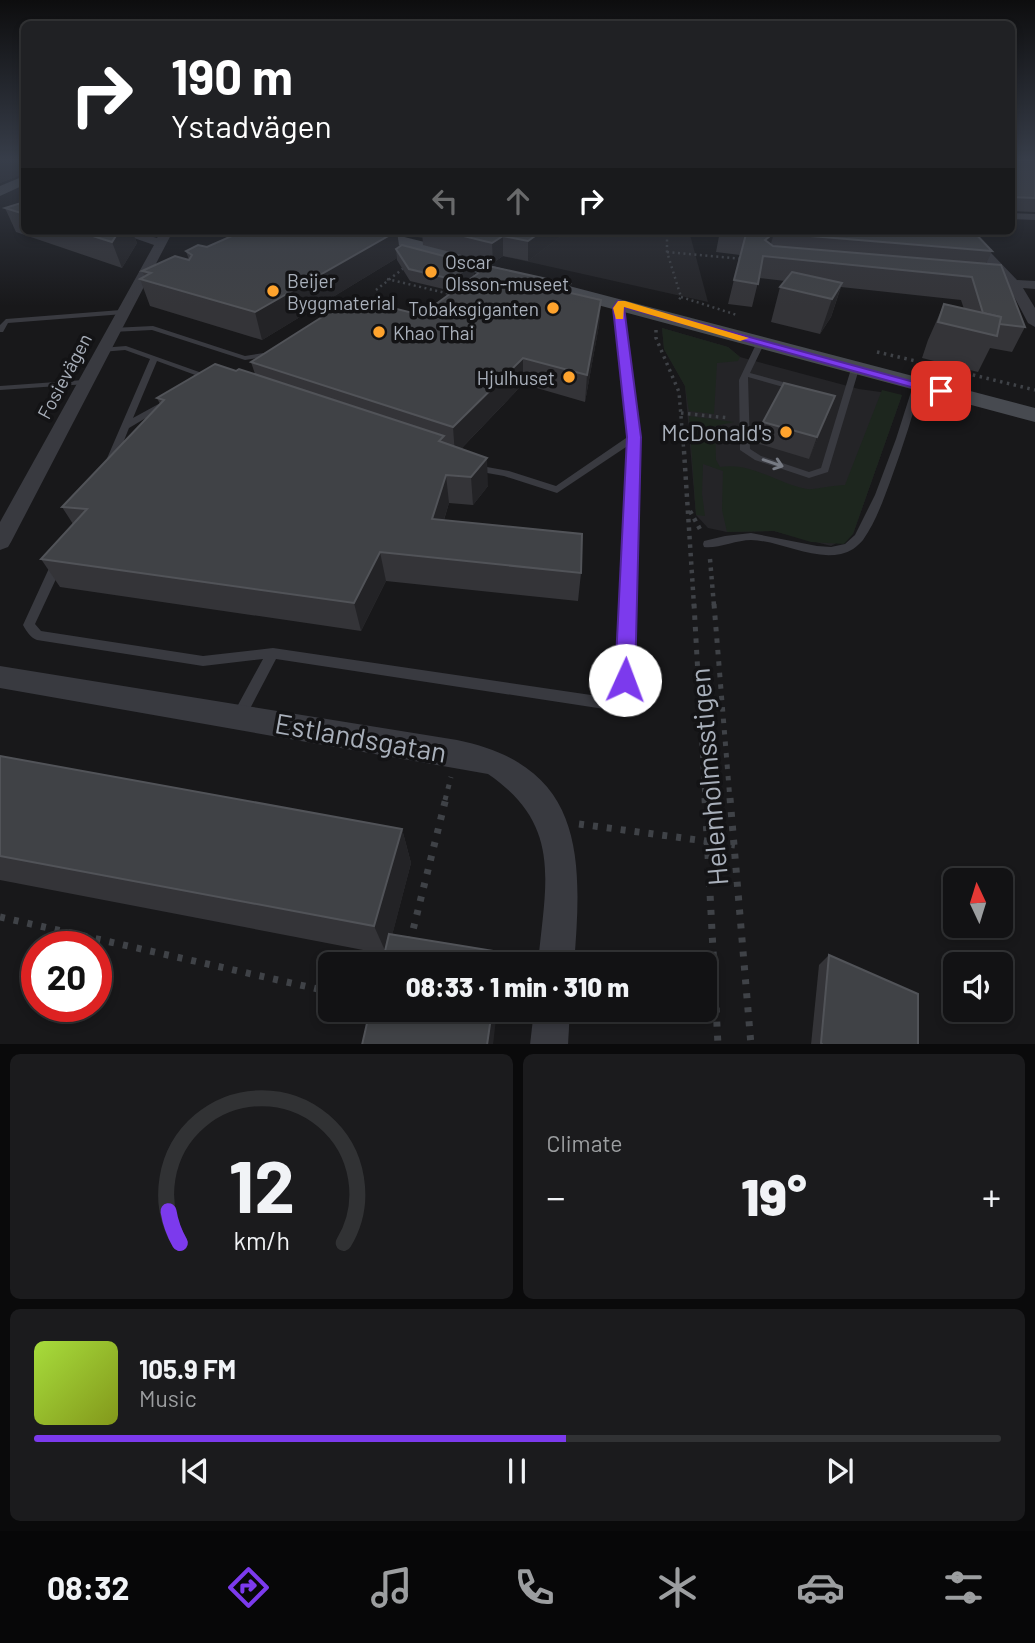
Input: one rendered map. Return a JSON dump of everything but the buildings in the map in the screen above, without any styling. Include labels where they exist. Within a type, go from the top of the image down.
[{"type":"main road","points":[[369,235],[622,303],[672,306],[761,344],[855,369],[1035,404]]},
{"type":"main road","points":[[496,268],[672,306],[1035,415]]},
{"type":"street","points":[[1015,216],[1035,217]]},
{"type":"street","points":[[967,235],[1014,284],[1026,301],[1035,323]]},
{"type":"street","name":"Fosievägen","points":[[0,542],[163,237]]},
{"type":"street","points":[[973,280],[1035,285]]},
{"type":"street","name":"Estlandsgatan","points":[[0,677],[457,752],[497,763],[521,779],[540,797],[552,819],[560,846],[563,886],[557,952]]},
{"type":"street","points":[[549,1044],[551,1022]]},
{"type":"lane","points":[[457,296],[496,268]]},
{"type":"lane","points":[[64,550],[29,625],[37,635],[203,661],[273,653],[624,706],[634,437],[618,308],[622,303]]},
{"type":"lane","points":[[0,330],[3,321],[121,312]]},
{"type":"lane","points":[[112,330],[153,328],[245,358],[259,357],[281,347]]},
{"type":"lane","points":[[761,344],[743,380],[745,450],[758,458],[809,475],[825,470],[855,369]]},
{"type":"lane","points":[[101,350],[127,348],[225,382]]},
{"type":"lane","points":[[106,473],[154,358]]},
{"type":"lane","points":[[745,374],[807,391]]},
{"type":"lane","points":[[201,384],[212,378]]},
{"type":"lane","points":[[708,544],[752,534],[811,549],[831,551],[851,546],[859,537],[878,501],[918,380]]},
{"type":"lane","points":[[0,388],[84,382]]},
{"type":"lane","points":[[125,426],[179,396]]},
{"type":"lane","points":[[832,398],[844,402]]},
{"type":"lane","points":[[461,463],[557,490],[634,437]]},
{"type":"lane","points":[[239,716],[273,653]]},
{"type":"path","points":[[667,235],[672,306],[657,322],[656,338],[679,392],[681,413],[689,511],[718,1044]]},
{"type":"path","points":[[667,252],[755,260]]},
{"type":"path","points":[[376,290],[410,263]]},
{"type":"path","points":[[387,279],[457,296]]},
{"type":"path","points":[[672,306],[741,316]]},
{"type":"path","points":[[871,350],[1035,390]]},
{"type":"path","points":[[681,413],[744,420]]},
{"type":"path","name":"Helenholmsstigen","points":[[689,511],[708,544],[751,1044]]},
{"type":"path","points":[[405,952],[410,942],[457,752]]},
{"type":"path","points":[[552,819],[735,845]]},
{"type":"path","points":[[0,917],[318,989]]},
{"type":"shaded area","points":[[408,235],[690,235],[708,302]]},
{"type":"shaded area","points":[[662,328],[728,347],[740,357],[859,389],[902,395],[853,534],[831,546],[774,531],[727,532],[708,528],[696,515],[685,386],[664,349]]},
{"type":"shaded area","points":[[662,328],[728,347],[740,357],[738,361],[717,363],[714,414],[689,411],[685,386],[664,349]]},
{"type":"shaded area","points":[[882,390],[902,395],[853,534],[844,544],[811,542],[774,531],[727,532],[722,510],[723,471],[703,464],[702,494],[705,516],[696,515],[689,416],[734,422],[715,426],[716,460],[720,467],[743,467],[807,489],[845,485]]},
{"type":"slow traffic","points":[[619,317],[618,308],[622,303],[744,338]]},
{"type":"place","name":"Oscar Olsson-museet","points":[[431,272]]},
{"type":"place","name":"Beijer Byggmaterial","points":[[273,291]]},
{"type":"place","name":"Tobaksgiganten","points":[[553,308]]},
{"type":"place","name":"Khao Thai","points":[[379,332]]},
{"type":"place","name":"Hjulhuset","points":[[569,377]]},
{"type":"place","name":"McDonald's","points":[[786,432]]},
{"type":"route","points":[[625,680],[634,437],[618,308],[622,303],[761,344],[941,391]]}]
